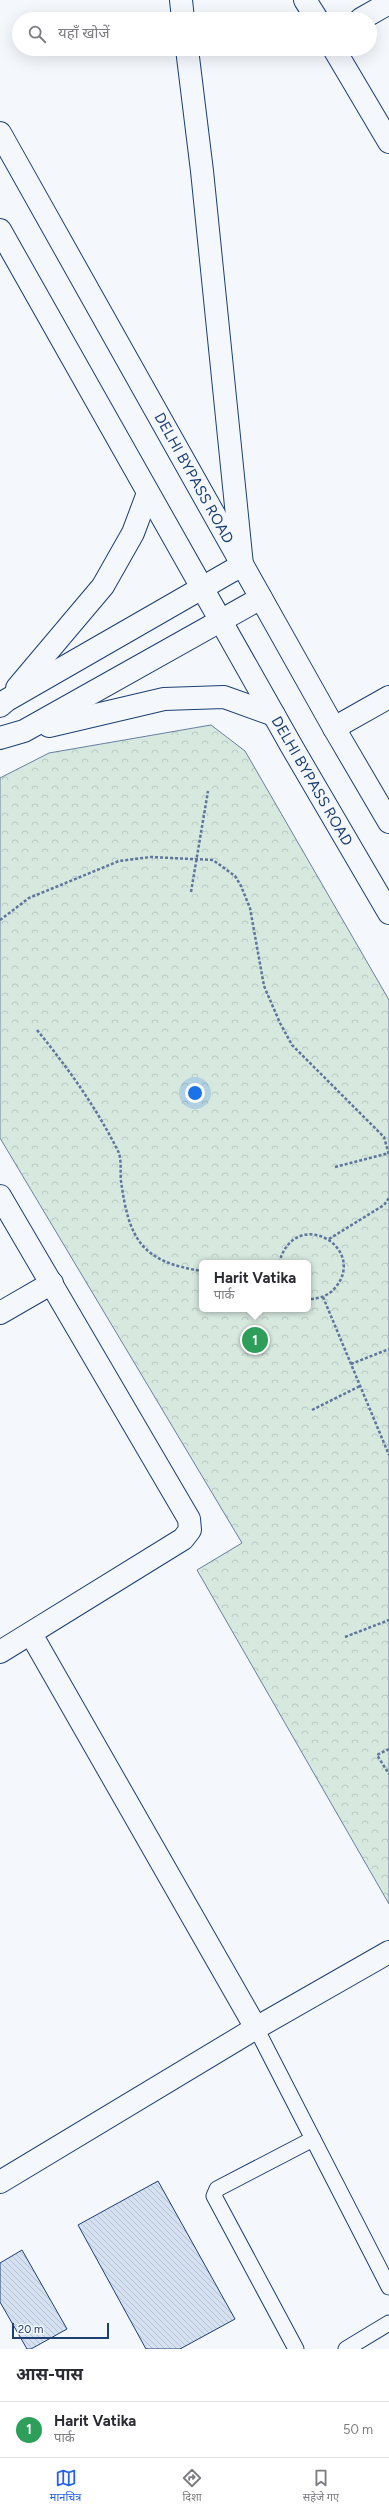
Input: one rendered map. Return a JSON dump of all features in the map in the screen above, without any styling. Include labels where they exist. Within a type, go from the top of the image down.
[{"type":"street","points":[[181,0],[182,12]]},
{"type":"street","points":[[306,0],[313,12]]},
{"type":"street","points":[[373,12],[389,3]]},
{"type":"street","points":[[4,703],[242,565],[202,171],[188,56]]},
{"type":"street","points":[[338,56],[389,142]]},
{"type":"street","name":"DELHI BYPASS ROAD","points":[[0,132],[242,565],[389,822]]},
{"type":"street","name":"DELHI BYPASS ROAD","points":[[3,242],[389,913]]},
{"type":"street","points":[[4,703],[103,586],[133,533],[148,493]]},
{"type":"street","points":[[24,731],[261,598]]},
{"type":"street","points":[[0,738],[24,731],[164,699],[224,697],[274,715]]},
{"type":"street","points":[[334,728],[389,697]]},
{"type":"street","points":[[0,1196],[189,1519],[190,1530],[183,1539],[0,1652]]},
{"type":"street","points":[[0,1313],[52,1283]]},
{"type":"street","points":[[31,1634],[256,2028]]},
{"type":"street","points":[[0,2182],[256,2028],[389,1952]]},
{"type":"lane","points":[[256,2028],[389,2287]]},
{"type":"lane","points":[[296,2349],[214,2196],[217,2190],[313,2139]]},
{"type":"lane","points":[[346,2349],[389,2323]]},
{"type":"path","points":[[191,892],[208,791]]},
{"type":"path","points":[[0,920],[29,898],[119,861],[152,857],[197,858],[213,860],[225,867],[241,886],[250,908],[264,986],[280,1023],[292,1045],[384,1137],[389,1154],[335,1167]]},
{"type":"path","points":[[37,1030],[71,1072],[119,1152],[124,1202],[132,1227],[146,1251],[160,1261],[199,1270]]},
{"type":"path","points":[[330,1239],[384,1205],[389,1198]]},
{"type":"path","points":[[280,1260],[288,1243],[297,1237],[308,1234],[320,1234],[330,1239],[342,1255],[343,1270],[339,1284],[323,1297],[311,1299]]},
{"type":"path","points":[[323,1297],[389,1455]]},
{"type":"path","points":[[351,1364],[389,1349]]},
{"type":"path","points":[[312,1410],[360,1386]]},
{"type":"path","points":[[345,1637],[389,1620]]},
{"type":"path","points":[[389,1749],[377,1755],[389,1774]]},
{"type":"green space","points":[[211,725],[245,751],[389,1000],[389,1904],[197,1570],[242,1543],[0,1138],[0,778],[49,753]]},
{"type":"building","points":[[158,2181],[235,2319],[180,2349],[146,2349],[78,2225]]},
{"type":"building","points":[[22,2250],[67,2329],[31,2349],[27,2349],[0,2302],[0,2263]]},
{"type":"place","name":"Harit Vatika","points":[[255,1340]]}]
